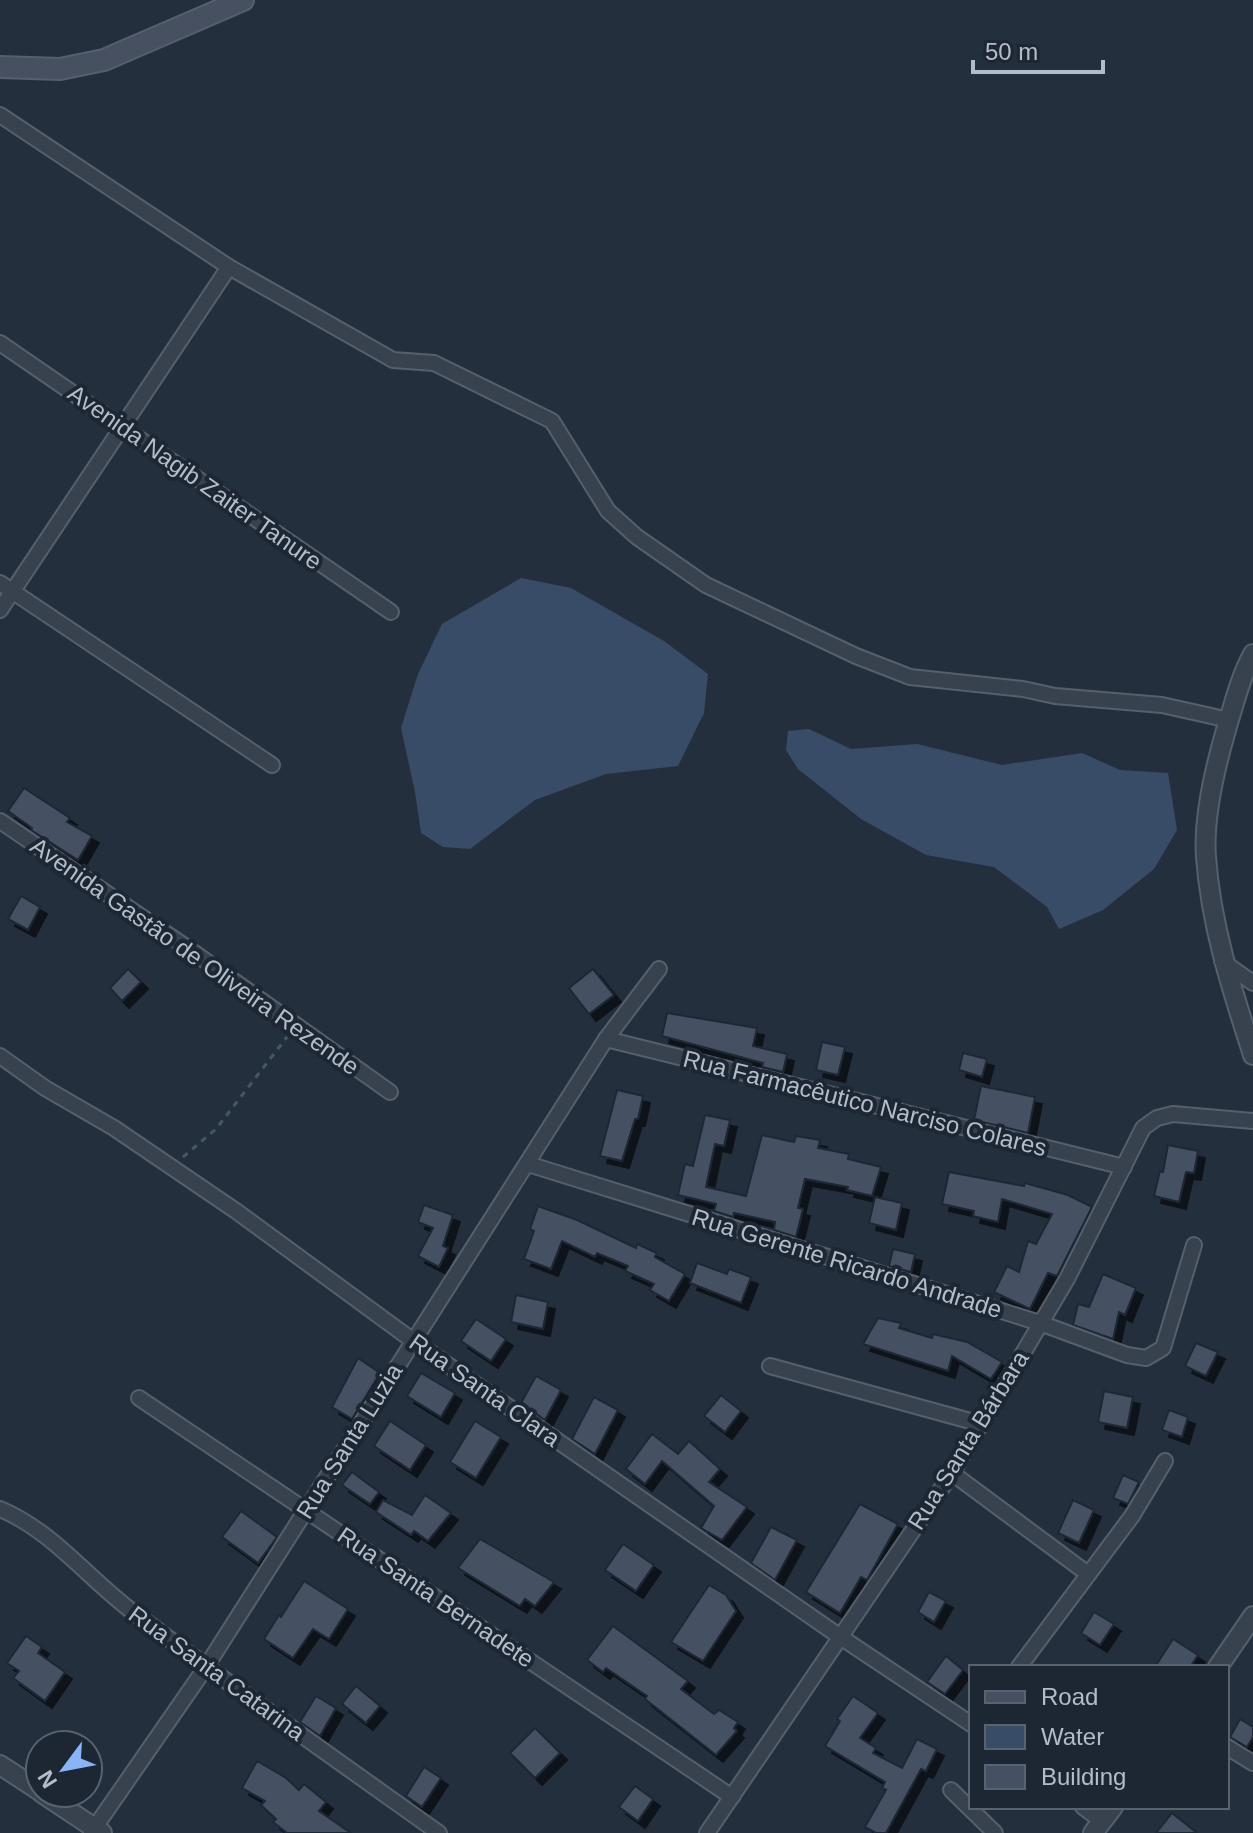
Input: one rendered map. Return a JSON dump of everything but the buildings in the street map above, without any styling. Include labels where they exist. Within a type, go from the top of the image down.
[{"type":"main road","points":[[0,67],[60,69],[104,60],[243,0]]},
{"type":"street","points":[[0,115],[229,267],[393,360],[434,363],[552,421],[608,511],[637,537],[706,585],[856,656],[910,677],[1023,689],[1055,696],[1162,705],[1229,720]]},
{"type":"street","points":[[0,610],[229,267]]},
{"type":"street","name":"Avenida Nagib Zaiter Tanure","points":[[0,343],[391,612]]},
{"type":"street","points":[[0,583],[272,765]]},
{"type":"street","points":[[1253,654],[1242,674],[1212,787],[1205,854],[1222,961],[1253,1055]]},
{"type":"street","name":"Avenida Gastão de Oliveira Rezende","points":[[0,821],[390,1092]]},
{"type":"street","points":[[1222,961],[1253,983]]},
{"type":"street","name":"Rua Santa Luzia","points":[[96,1831],[206,1667],[606,1039],[659,969]]},
{"type":"street","name":"Rua Farmacêutico Narciso Colares","points":[[606,1039],[1124,1167]]},
{"type":"street","name":"Rua Santa Clara","points":[[0,1056],[45,1088],[114,1128],[236,1211],[412,1340],[969,1723]]},
{"type":"street","name":"Rua Santa Bárbara","points":[[707,1833],[952,1473],[1067,1279],[1143,1128],[1157,1118],[1173,1114],[1253,1121]]},
{"type":"street","name":"Rua Gerente Ricardo Andrade","points":[[528,1164],[1040,1323],[1127,1355],[1146,1358],[1163,1348],[1194,1245]]},
{"type":"street","points":[[770,1366],[981,1424]]},
{"type":"street","name":"Rua Santa Bernadete","points":[[139,1398],[732,1797]]},
{"type":"street","points":[[1020,1665],[1132,1516],[1165,1461]]},
{"type":"street","points":[[952,1473],[1088,1574]]},
{"type":"street","name":"Rua Santa Catarina","points":[[0,1509],[38,1530],[120,1602],[206,1667],[439,1833]]},
{"type":"street","points":[[1219,1665],[1253,1616]]},
{"type":"street","points":[[1229,1748],[1253,1763]]},
{"type":"street","points":[[0,1765],[24,1781]]},
{"type":"street","points":[[951,1790],[969,1808]]},
{"type":"street","points":[[65,1809],[96,1831]]},
{"type":"street","points":[[970,1809],[995,1833]]},
{"type":"path","points":[[171,1168],[216,1129],[296,1025]]},
{"type":"water","points":[[521,578],[571,588],[664,641],[708,674],[704,713],[678,766],[606,774],[535,800],[470,849],[443,847],[421,833],[401,728],[418,674],[442,624]]},
{"type":"water","points":[[809,729],[851,749],[917,744],[1002,765],[1082,753],[1120,770],[1168,773],[1177,830],[1154,869],[1103,910],[1059,929],[1047,907],[994,867],[926,855],[861,819],[798,769],[786,750],[788,731]]}]
